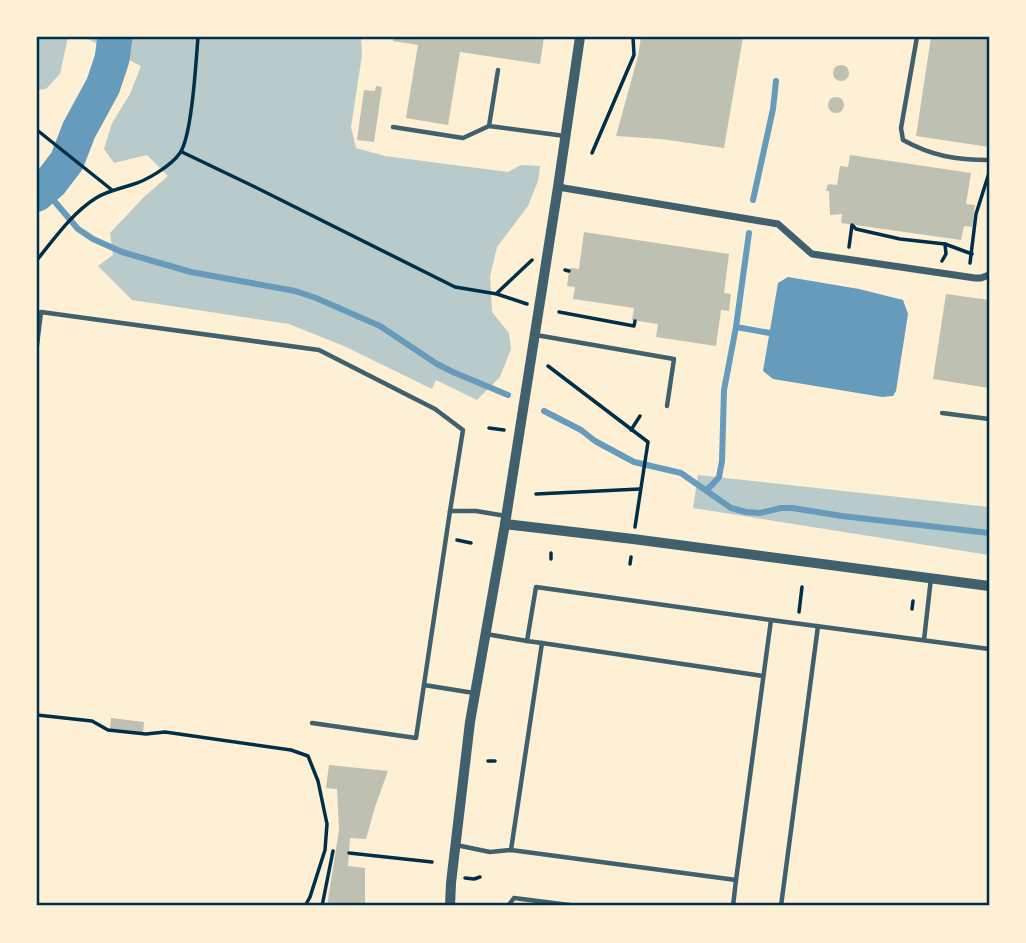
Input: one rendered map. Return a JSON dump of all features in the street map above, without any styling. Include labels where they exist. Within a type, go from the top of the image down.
[{"type":"street","points":[[450,906],[470,722],[506,520],[580,37]]},
{"type":"street","points":[[558,187],[778,224],[812,254],[975,278],[989,275]]},
{"type":"street","points":[[506,520],[989,586]]},
{"type":"lane","points":[[917,37],[901,128],[903,141],[945,157],[989,160]]},
{"type":"lane","points":[[489,126],[498,70]]},
{"type":"lane","points":[[393,127],[463,138],[489,126],[566,136]]},
{"type":"lane","points":[[37,345],[41,312],[319,349],[435,409],[463,430],[416,738],[312,723]]},
{"type":"lane","points":[[535,335],[674,359],[667,406]]},
{"type":"lane","points":[[942,413],[989,419]]},
{"type":"lane","points":[[450,511],[476,511],[506,520]]},
{"type":"lane","points":[[924,640],[931,578]]},
{"type":"lane","points":[[527,640],[536,587],[989,649]]},
{"type":"lane","points":[[733,906],[771,620]]},
{"type":"lane","points":[[781,906],[818,626]]},
{"type":"lane","points":[[486,634],[763,676]]},
{"type":"lane","points":[[511,850],[542,643]]},
{"type":"lane","points":[[424,685],[475,694]]},
{"type":"lane","points":[[456,844],[490,852],[511,850],[736,880]]},
{"type":"lane","points":[[508,906],[514,898],[577,906]]},
{"type":"path","points":[[37,260],[80,211],[96,198],[146,179],[170,164],[182,152],[188,130],[198,37]]},
{"type":"path","points":[[592,153],[636,55],[633,37]]},
{"type":"path","points":[[37,130],[112,190]]},
{"type":"path","points":[[182,152],[455,287],[497,294],[528,305]]},
{"type":"path","points":[[975,278],[970,265],[975,215],[989,173]]},
{"type":"path","points":[[849,247],[852,225],[856,229],[883,235],[945,244],[972,254]]},
{"type":"path","points":[[942,261],[946,254],[945,244]]},
{"type":"path","points":[[497,294],[536,256]]},
{"type":"path","points":[[559,312],[634,327],[635,321]]},
{"type":"path","points":[[548,366],[648,442],[634,531]]},
{"type":"path","points":[[631,430],[640,416]]},
{"type":"path","points":[[489,428],[504,430]]},
{"type":"path","points":[[536,494],[640,489]]},
{"type":"path","points":[[457,540],[471,542]]},
{"type":"path","points":[[630,564],[631,557]]},
{"type":"path","points":[[798,623],[802,587]]},
{"type":"path","points":[[912,609],[913,601]]},
{"type":"path","points":[[37,715],[92,721],[108,730],[146,734],[165,732],[291,750],[308,756],[318,781],[327,824],[325,850],[305,906]]},
{"type":"path","points":[[488,761],[495,761]]},
{"type":"path","points":[[322,906],[335,852],[325,850]]},
{"type":"path","points":[[349,853],[432,862]]},
{"type":"path","points":[[474,879],[480,877]]},
{"type":"shaded area","points":[[37,37],[68,37],[60,74],[46,89],[37,90]]},
{"type":"shaded area","points":[[84,37],[361,37],[362,55],[351,127],[356,148],[385,156],[508,172],[521,165],[540,166],[538,181],[528,206],[497,247],[490,276],[492,312],[509,333],[511,349],[500,377],[477,400],[436,380],[432,389],[344,346],[289,324],[132,300],[98,266],[113,255],[110,233],[168,176],[147,155],[114,163],[104,149],[112,123],[130,94],[141,66]]},
{"type":"shaded area","points":[[698,475],[989,507],[989,555],[693,508]]},
{"type":"water","points":[[788,277],[859,289],[903,300],[908,314],[893,396],[882,397],[773,379],[763,371],[778,283]]},
{"type":"building","points":[[393,37],[544,37],[540,64],[460,52],[448,125],[406,118],[418,45],[393,41]]},
{"type":"building","points":[[641,37],[743,37],[724,148],[616,136]]},
{"type":"building","points":[[931,37],[989,37],[989,147],[916,136]]},
{"type":"building","points":[[841,65],[849,73],[841,81],[833,73]]},
{"type":"building","points":[[376,86],[382,87],[374,142],[357,140],[364,90],[375,91]]},
{"type":"building","points":[[836,97],[844,105],[836,113],[828,105]]},
{"type":"building","points":[[850,155],[971,173],[966,204],[975,205],[972,227],[964,226],[961,240],[841,223],[842,214],[830,215],[829,191],[826,191],[828,184],[837,185],[840,166],[848,167]]},
{"type":"building","points":[[584,232],[729,254],[724,293],[731,294],[729,311],[721,310],[716,346],[656,337],[658,324],[632,320],[634,308],[573,299],[575,287],[567,286],[569,271],[570,268],[579,269]]},
{"type":"building","points":[[946,294],[989,300],[989,388],[933,379]]},
{"type":"building","points":[[111,718],[144,722],[143,733],[110,729]]},
{"type":"building","points":[[329,765],[388,771],[366,839],[350,838],[348,866],[365,868],[365,906],[327,906],[339,830],[337,789],[326,788]]},
{"type":"waterway","points":[[37,194],[51,182],[67,161],[79,130],[103,86],[112,59],[115,37]]},
{"type":"waterway","points":[[753,200],[773,109],[776,81]]},
{"type":"waterway","points":[[44,189],[78,229],[122,252],[191,272],[295,291],[316,298],[380,326],[437,364],[508,395]]},
{"type":"waterway","points":[[706,490],[719,477],[722,461],[724,390],[749,233]]},
{"type":"waterway","points":[[736,327],[770,333]]},
{"type":"waterway","points":[[544,411],[634,462],[681,473],[731,508],[760,513],[792,508],[989,533]]}]
